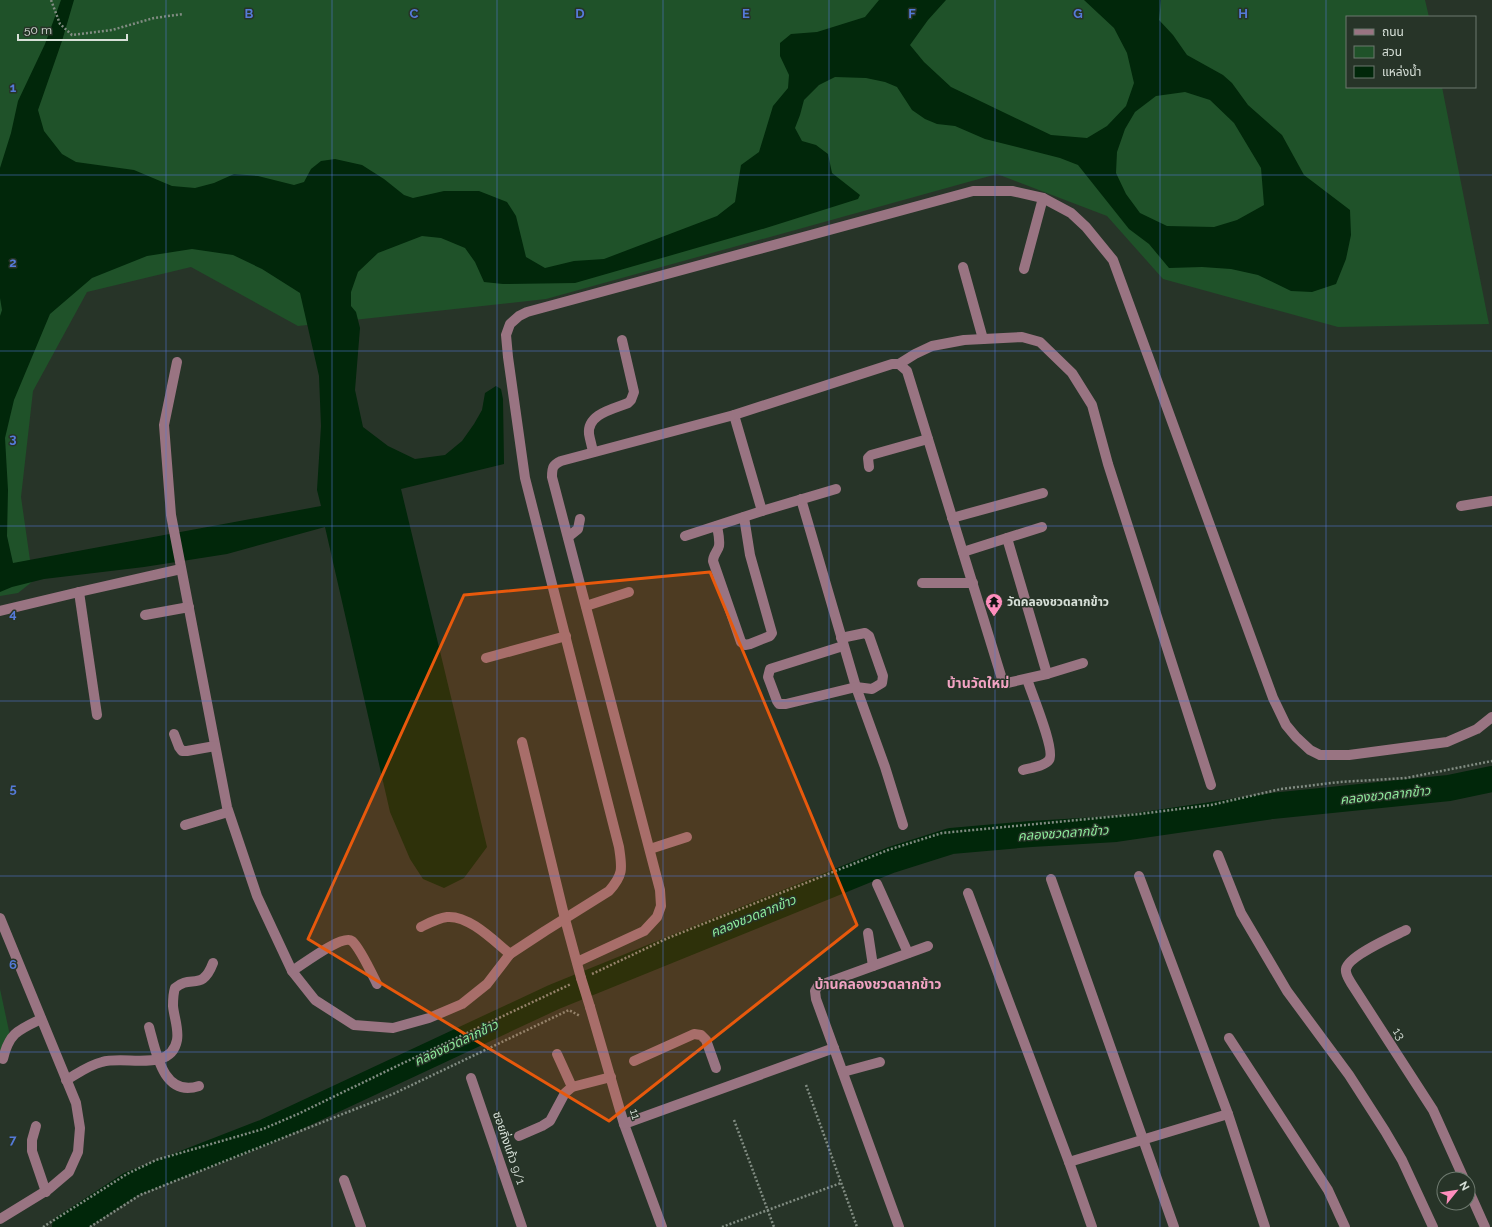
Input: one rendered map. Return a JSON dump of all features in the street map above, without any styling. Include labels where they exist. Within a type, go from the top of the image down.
[{"type":"street","points":[[177,362],[164,425],[171,515],[228,812],[257,896],[292,971],[315,1000],[354,1025],[393,1028],[430,1018],[462,1004],[487,984],[510,954],[609,891],[617,882],[622,869],[619,847],[524,470],[508,357],[506,335],[510,324],[519,316],[528,312],[973,191],[1012,191],[1043,198],[1071,213],[1086,227],[1112,260],[1274,698],[1286,725],[1296,737],[1310,750],[1320,755],[1349,755],[1447,742],[1477,729],[1492,717]]},
{"type":"street","points":[[1024,269],[1043,198]]},
{"type":"street","points":[[963,267],[983,339]]},
{"type":"street","points":[[577,962],[644,932],[657,917],[661,906],[660,890],[650,849],[552,476],[552,468],[554,464],[734,415],[892,364],[899,364],[932,346],[964,340],[1022,337],[1040,342],[1072,374],[1092,405],[1108,464],[1211,785]]},
{"type":"street","points":[[594,452],[589,433],[590,422],[598,415],[628,404],[634,392],[622,340]]},
{"type":"street","points":[[899,364],[907,371],[1002,679],[1007,683],[1047,674],[1083,663]]},
{"type":"street","points":[[734,415],[762,511]]},
{"type":"street","points":[[869,467],[868,458],[871,455],[928,438]]},
{"type":"street","points":[[685,536],[836,489]]},
{"type":"street","points":[[952,518],[1043,493]]},
{"type":"street","points":[[801,499],[856,687],[885,767],[903,825]]},
{"type":"street","points":[[1461,506],[1492,501]]},
{"type":"street","points":[[717,526],[719,546],[713,556],[713,561],[741,642],[745,645],[750,644],[770,636],[772,633],[750,555],[744,517]]},
{"type":"street","points":[[568,537],[578,529],[580,519]]},
{"type":"street","points":[[963,552],[1042,527]]},
{"type":"street","points":[[1007,538],[1047,674]]},
{"type":"street","points":[[0,611],[181,566]]},
{"type":"street","points":[[922,583],[973,583]]},
{"type":"street","points":[[79,592],[97,715]]},
{"type":"street","points":[[586,606],[629,592]]},
{"type":"street","points":[[145,615],[189,607]]},
{"type":"street","points":[[865,632],[869,636],[883,676],[882,682],[877,687],[872,689],[856,687],[786,704],[779,704],[777,702],[768,677],[770,669],[842,642],[865,632]]},
{"type":"street","points":[[486,658],[566,636]]},
{"type":"street","points":[[1023,770],[1048,762],[1051,757],[1050,744],[1027,679]]},
{"type":"street","points":[[174,734],[182,751],[215,746]]},
{"type":"street","name":"11","points":[[522,742],[565,919],[577,962],[624,1124],[662,1227]]},
{"type":"street","points":[[185,825],[228,812]]},
{"type":"street","points":[[650,849],[687,837]]},
{"type":"street","points":[[1218,855],[1241,913],[1287,991],[1349,1075],[1386,1131],[1402,1160],[1432,1227]]},
{"type":"street","points":[[1139,876],[1228,1114],[1265,1227]]},
{"type":"street","points":[[1051,880],[1174,1227]]},
{"type":"street","points":[[877,884],[908,953]]},
{"type":"street","points":[[968,893],[1070,1162],[1092,1227]]},
{"type":"street","points":[[421,927],[439,918],[456,917],[468,921],[510,954]]},
{"type":"street","points":[[0,918],[76,1103],[80,1128],[78,1152],[69,1172],[46,1192],[0,1219]]},
{"type":"street","name":"13","points":[[1406,930],[1364,951],[1346,968],[1347,975],[1351,984],[1433,1110],[1460,1171]]},
{"type":"street","points":[[868,933],[873,966]]},
{"type":"street","points":[[292,971],[337,942],[346,940],[351,941],[358,950],[377,984]]},
{"type":"street","points":[[899,1227],[816,999],[815,991],[818,986],[928,946]]},
{"type":"street","points":[[66,1080],[91,1066],[102,1062],[122,1059],[147,1061],[158,1060],[174,1051],[177,1039],[173,1007],[174,988],[179,984],[202,980],[208,974],[213,963]]},
{"type":"street","points":[[3,1059],[8,1042],[12,1037],[20,1029],[41,1019]]},
{"type":"street","points":[[149,1027],[158,1060],[168,1080],[175,1086],[189,1089],[199,1086]]},
{"type":"street","points":[[634,1060],[694,1034],[701,1035],[706,1040],[716,1068]]},
{"type":"street","points":[[1229,1038],[1328,1190],[1345,1227]]},
{"type":"street","points":[[624,1124],[834,1048]]},
{"type":"street","points":[[557,1054],[572,1087]]},
{"type":"street","points":[[843,1072],[880,1062]]},
{"type":"street","points":[[520,1136],[550,1121],[565,1093],[572,1087],[611,1077]]},
{"type":"street","name":"ซอยกิ่งแก้ว 9/1","points":[[471,1078],[522,1227]]},
{"type":"street","points":[[1070,1162],[1228,1114]]},
{"type":"street","points":[[36,1126],[32,1140],[32,1151],[46,1192]]},
{"type":"street","points":[[344,1180],[361,1227]]},
{"type":"street","points":[[1476,1207],[1485,1227]]},
{"type":"path","points":[[51,0],[60,24],[72,35],[112,30],[154,18],[183,14]]},
{"type":"path","points":[[44,1227],[127,1174],[156,1160],[263,1129],[298,1114],[399,1064],[683,932],[888,850],[942,833],[1132,815],[1211,805],[1281,789],[1340,782],[1406,778],[1492,761]]},
{"type":"path","points":[[90,1227],[140,1195],[393,1094],[569,1010],[596,1024]]},
{"type":"path","points":[[806,1085],[857,1227]]},
{"type":"path","points":[[734,1120],[774,1227]]},
{"type":"path","points":[[722,1227],[841,1183]]},
{"type":"highlighted area","points":[[710,572],[857,925],[609,1121],[308,939],[464,595]]},
{"type":"green space","points":[[0,0],[1425,0],[1429,16],[1346,16],[1346,88],[1442,88],[1489,324],[1338,327],[1163,279],[1107,216],[997,174],[546,299],[298,326],[191,267],[87,292],[33,391],[21,497],[33,581],[18,593],[0,596]]},
{"type":"green space","points":[[0,989],[12,1045],[0,1051]]},
{"type":"water","points":[[61,0],[74,0],[62,41],[38,110],[44,131],[62,154],[76,162],[134,170],[172,186],[195,188],[214,183],[234,174],[258,176],[294,185],[304,182],[311,169],[321,161],[335,159],[362,165],[384,179],[404,195],[413,198],[444,191],[479,191],[507,202],[516,216],[526,257],[545,268],[574,261],[604,259],[717,216],[735,202],[741,165],[759,152],[773,106],[788,88],[789,75],[780,56],[780,43],[791,34],[817,32],[865,17],[879,0],[946,0],[928,20],[910,45],[924,62],[951,87],[1051,135],[1087,138],[1107,126],[1126,106],[1134,83],[1127,53],[1114,28],[1084,0],[1161,0],[1159,20],[1173,35],[1187,55],[1223,75],[1232,83],[1248,105],[1282,135],[1304,175],[1350,210],[1351,235],[1346,259],[1336,284],[1312,292],[1291,291],[1258,275],[1231,269],[1202,267],[1169,268],[1149,244],[1129,229],[1078,165],[1060,158],[985,139],[955,126],[937,124],[925,119],[912,110],[897,87],[885,82],[866,78],[835,77],[819,85],[804,100],[795,128],[802,141],[816,145],[828,154],[832,173],[860,195],[858,199],[766,228],[575,283],[503,284],[484,282],[475,262],[465,248],[441,238],[422,236],[378,253],[358,272],[351,292],[351,306],[356,312],[360,328],[355,390],[363,427],[388,446],[415,459],[445,455],[462,441],[474,424],[482,410],[485,393],[496,386],[501,389],[503,399],[504,464],[401,489],[487,847],[464,878],[444,888],[423,879],[410,859],[390,812],[325,527],[227,554],[144,567],[44,579],[12,587],[0,592],[0,316],[2,310],[0,298],[0,168],[11,133],[18,101],[45,44]],"holes":[[[1185,92],[1210,100],[1234,123],[1261,168],[1264,205],[1237,220],[1214,227],[1167,226],[1140,213],[1126,194],[1116,173],[1117,152],[1125,129],[1135,112],[1156,96]],[[192,249],[233,255],[262,269],[300,293],[319,376],[321,426],[317,490],[321,506],[13,563],[7,536],[8,490],[5,438],[14,400],[50,314],[92,278],[147,256]]]},
{"type":"waterway","name":"คลองชวดลากข้าว","points":[[65,1227],[131,1184],[265,1132],[554,997],[891,860],[951,841],[1116,829],[1272,806],[1449,788],[1492,779]]},
{"type":"place","name":"วัดคลองชวดลากข้าว","points":[[994,617]]},
{"type":"district","name":"บ้านวัดใหม่","points":[[978,683]]},
{"type":"district","name":"บ้านคลองชวดลากข้าว","points":[[878,984]]}]
